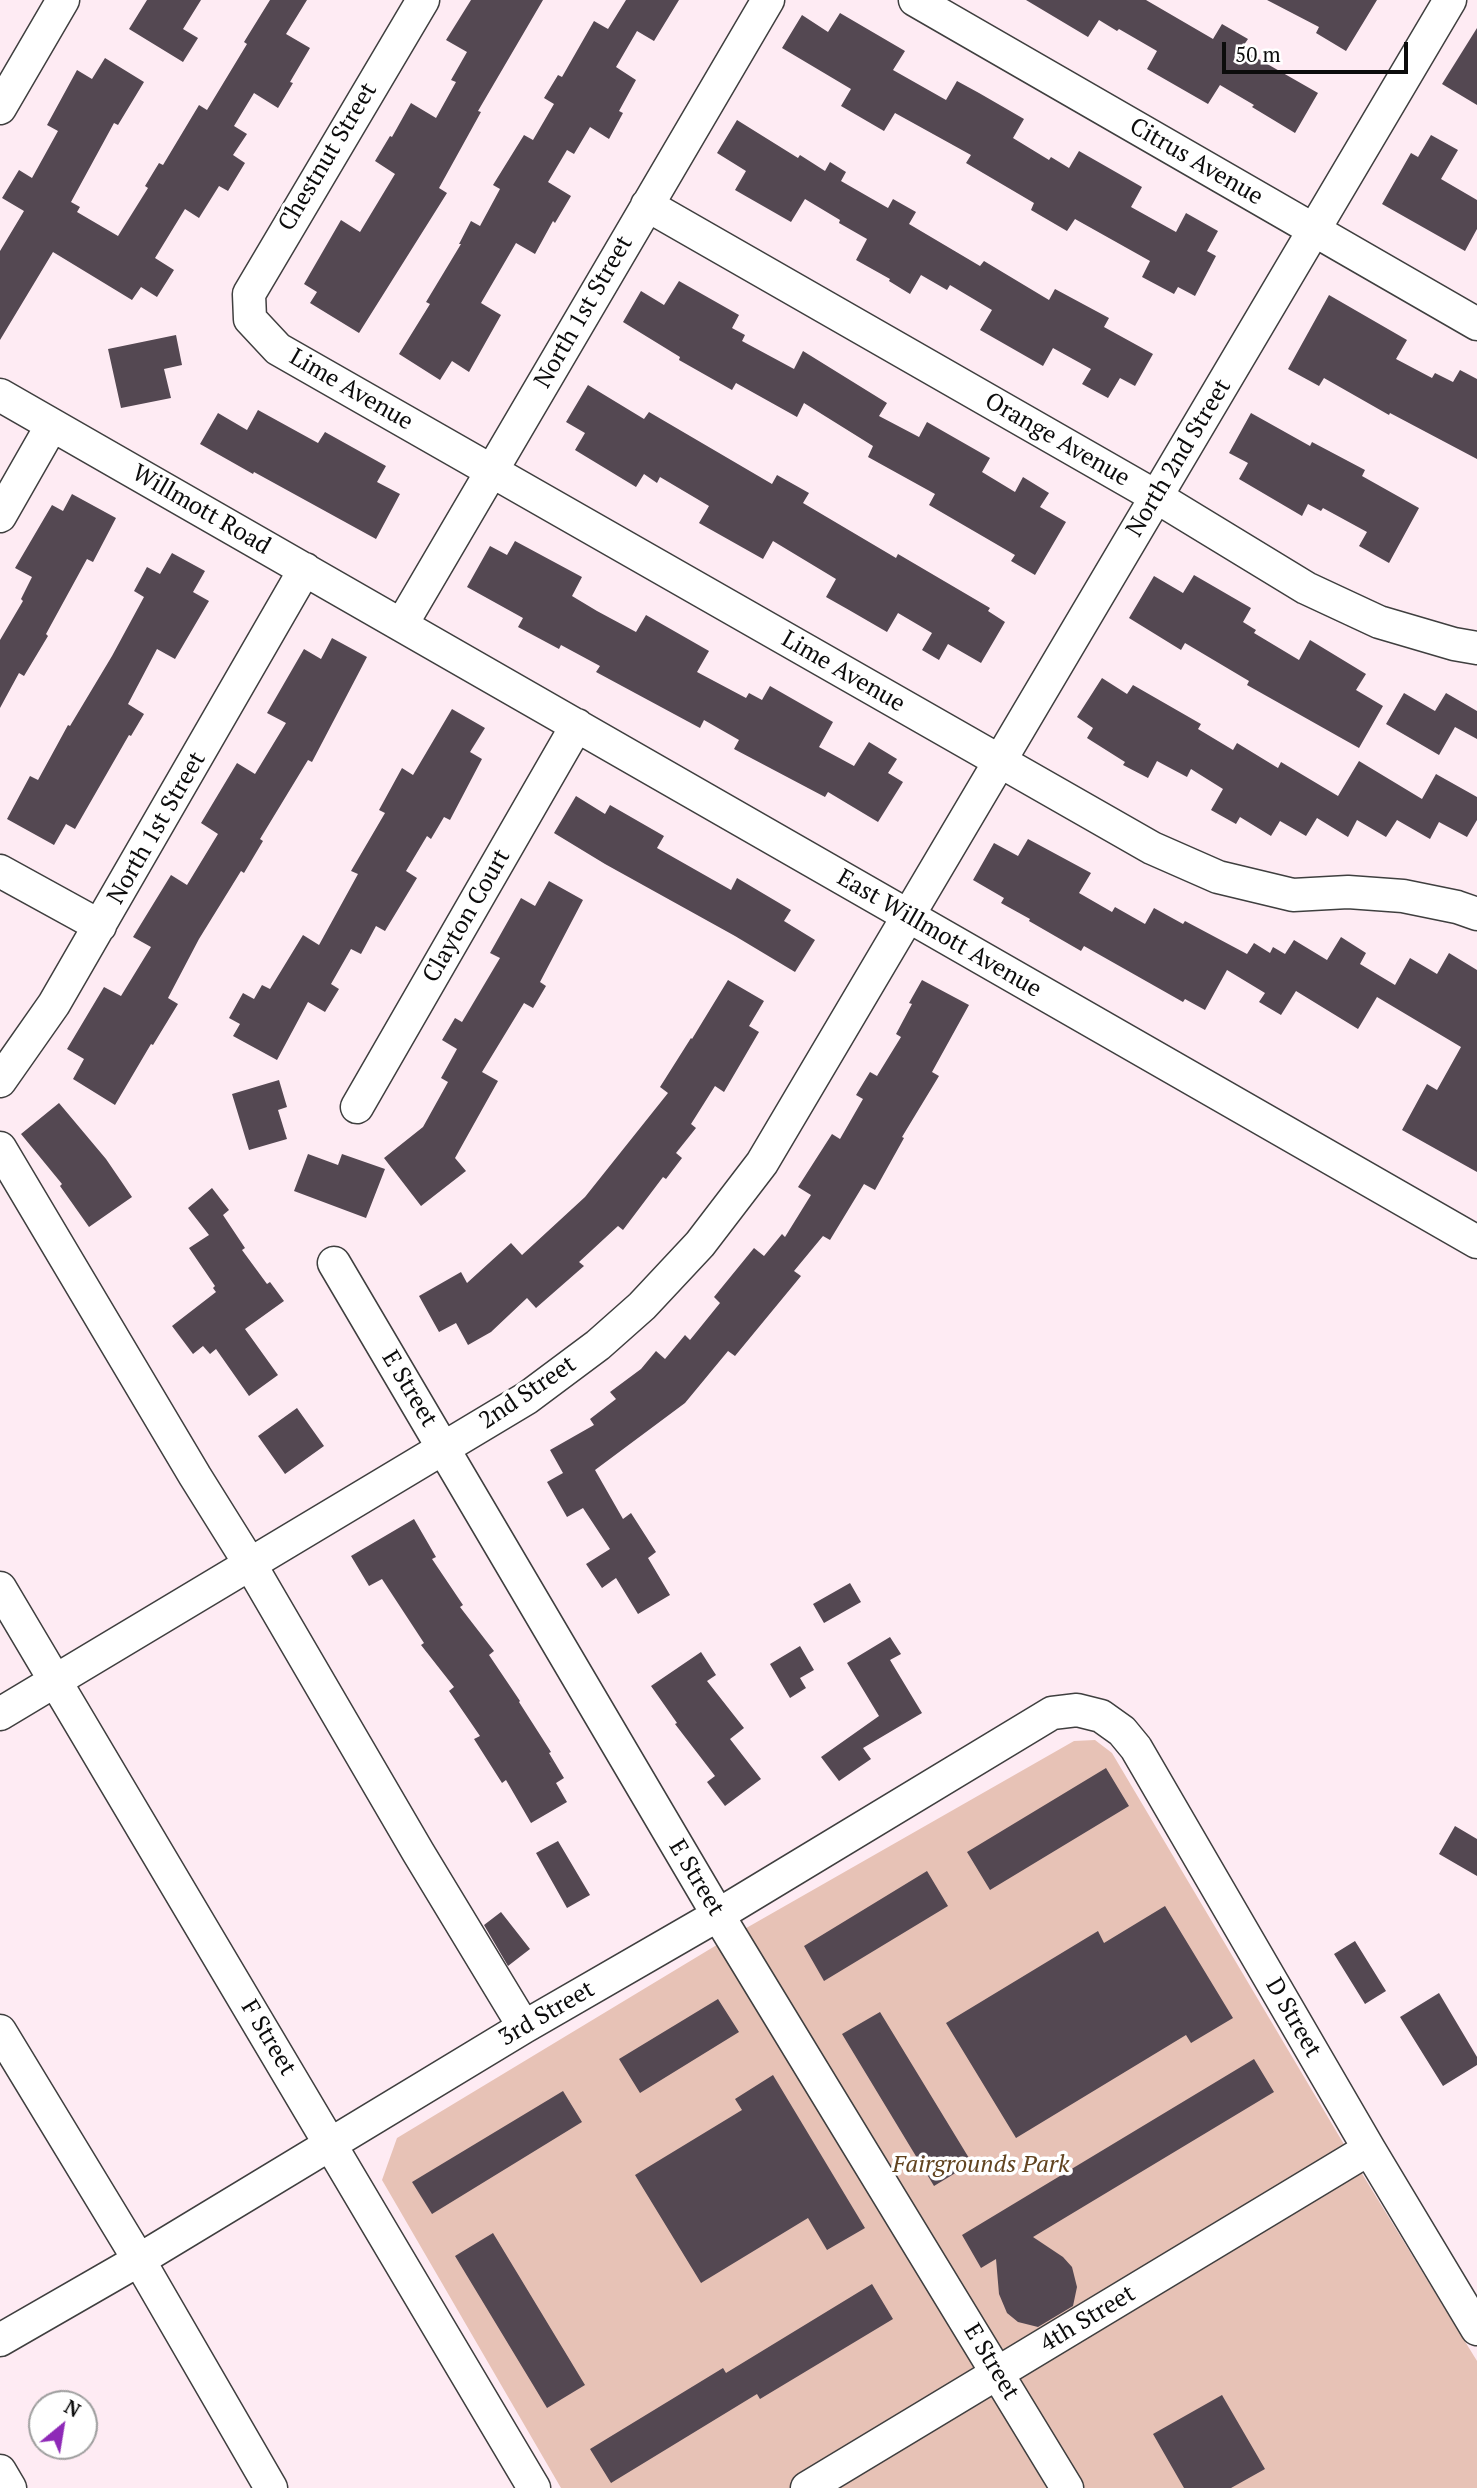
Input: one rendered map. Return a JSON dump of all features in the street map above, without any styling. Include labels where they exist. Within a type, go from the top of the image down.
[{"type":"street","points":[[0,108],[63,0]]},
{"type":"street","name":"Chestnut Street","points":[[250,319],[248,294],[260,271],[423,0]]},
{"type":"street","name":"North 1st Street","points":[[402,624],[768,0]]},
{"type":"street","name":"Citrus Avenue","points":[[915,0],[1477,324]]},
{"type":"street","name":"North 2nd Street","points":[[908,916],[1450,0]]},
{"type":"street","name":"Orange Avenue","points":[[647,205],[1156,496],[1318,593],[1379,622],[1477,648]]},
{"type":"street","name":"Lime Avenue","points":[[250,319],[278,349],[1152,848],[1218,877],[1293,895],[1348,892],[1403,896],[1477,914]]},
{"type":"street","name":"Willmott Road","points":[[0,395],[402,624]]},
{"type":"street","points":[[0,516],[52,425]]},
{"type":"street","name":"North 1st Street","points":[[0,1081],[54,1004],[305,569]]},
{"type":"street","name":"East Willmott Avenue","points":[[402,624],[1477,1242]]},
{"type":"street","name":"Clayton Court","points":[[357,1107],[577,725]]},
{"type":"street","points":[[0,871],[100,926]]},
{"type":"street","name":"2nd Street","points":[[0,1714],[527,1398],[598,1345],[642,1306],[700,1244],[762,1163],[908,916]]},
{"type":"street","points":[[0,1148],[524,2027]]},
{"type":"street","name":"E Street","points":[[334,1263],[718,1915],[1067,2488]]},
{"type":"street","name":"F Street","points":[[0,1588],[534,2488]]},
{"type":"street","name":"3rd Street","points":[[0,2340],[139,2260],[524,2027],[718,1915],[1052,1713],[1077,1710],[1101,1716]]},
{"type":"street","name":"D Street","points":[[1101,1716],[1122,1731],[1136,1748],[1477,2329]]},
{"type":"street","points":[[0,2031],[139,2260],[271,2488]]},
{"type":"street","name":"4th Street","points":[[807,2488],[1369,2149]]},
{"type":"street","points":[[0,2472],[10,2488]]},
{"type":"green space","name":"Fairgrounds Park","points":[[1095,1740],[1112,1753],[1345,2146],[1477,2361],[1477,2488],[561,2488],[382,2180],[397,2138],[720,1943],[1074,1741]]},
{"type":"building","points":[[147,0],[201,0],[183,29],[198,38],[183,62],[129,29]]},
{"type":"building","points":[[270,0],[307,0],[286,34],[310,48],[278,108],[254,93],[234,126],[247,134],[233,155],[245,163],[228,191],[219,186],[199,218],[185,209],[155,258],[174,270],[157,297],[141,287],[132,300],[53,252],[0,340],[0,251],[24,211],[2,198],[19,170],[32,178],[58,131],[47,125],[77,70],[92,79],[105,58],[144,82],[118,125],[114,123],[71,202],[80,207],[77,212],[118,236],[148,188],[145,186],[159,163],[163,165],[199,105],[207,110]]},
{"type":"building","points":[[471,0],[543,0],[478,111],[481,112],[439,188],[447,193],[359,333],[310,303],[317,292],[304,284],[341,220],[360,232],[395,174],[375,161],[411,103],[436,118],[456,82],[451,80],[467,52],[446,40]]},
{"type":"building","points":[[626,0],[679,0],[654,41],[637,31],[616,67],[636,80],[619,111],[623,113],[609,139],[590,127],[574,154],[567,150],[548,182],[571,196],[555,223],[553,221],[535,254],[516,243],[481,303],[501,315],[469,372],[452,361],[440,380],[399,354],[430,304],[426,302],[461,244],[471,221],[480,226],[500,189],[493,185],[524,135],[533,140],[554,104],[544,98],[558,75],[562,77],[594,21],[608,29]]},
{"type":"building","points":[[1026,0],[1146,0],[1213,39],[1222,24],[1248,39],[1241,49],[1318,93],[1295,133],[1220,85],[1208,104],[1147,69],[1157,51],[1119,29],[1117,31],[1099,20],[1088,37]]},
{"type":"building","points":[[1267,0],[1377,0],[1346,51],[1316,33],[1319,27]]},
{"type":"building","points":[[840,13],[905,51],[893,70],[946,100],[957,81],[1024,119],[1013,138],[1049,160],[1051,157],[1069,168],[1079,151],[1142,187],[1131,207],[1176,232],[1186,213],[1218,231],[1207,251],[1216,256],[1195,296],[1178,287],[1174,294],[1142,277],[1150,261],[1075,219],[1067,231],[1031,210],[1034,203],[966,163],[971,155],[895,113],[884,131],[841,106],[851,89],[782,48],[802,15],[828,32]]},
{"type":"building","points":[[1477,28],[1477,105],[1442,84]]},
{"type":"building","points":[[737,120],[798,158],[800,155],[825,171],[830,162],[846,172],[841,181],[888,208],[893,199],[916,212],[909,224],[980,266],[984,261],[1049,300],[1055,289],[1109,318],[1104,327],[1153,354],[1135,386],[1120,378],[1108,398],[1082,384],[1091,369],[1053,348],[1043,366],[980,330],[992,310],[950,285],[947,290],[921,275],[910,294],[856,260],[867,239],[805,199],[791,222],[735,190],[746,171],[717,153]]},
{"type":"building","points":[[1431,135],[1458,150],[1441,179],[1477,200],[1477,229],[1465,251],[1382,204],[1411,153],[1418,157]]},
{"type":"building","points":[[679,281],[739,315],[732,328],[745,335],[742,341],[794,369],[803,351],[887,403],[879,416],[919,437],[927,422],[990,458],[982,472],[1015,492],[1023,477],[1049,493],[1040,507],[1066,522],[1035,575],[1011,561],[1015,555],[929,505],[935,494],[868,457],[873,446],[804,403],[797,417],[736,383],[732,390],[679,360],[680,357],[623,322],[641,291],[664,305]]},
{"type":"building","points":[[1329,295],[1407,340],[1396,359],[1432,378],[1435,373],[1453,382],[1460,370],[1477,379],[1477,459],[1390,413],[1389,415],[1324,378],[1319,386],[1288,369]]},
{"type":"building","points":[[176,335],[182,365],[164,369],[171,398],[121,408],[108,349]]},
{"type":"building","points":[[588,385],[644,419],[649,412],[772,484],[777,475],[809,493],[803,503],[896,558],[898,554],[990,608],[988,611],[1005,622],[981,663],[948,644],[939,660],[922,650],[932,633],[898,613],[887,632],[826,597],[836,579],[773,541],[763,559],[699,523],[709,506],[660,477],[657,483],[644,474],[636,487],[575,450],[585,433],[566,422]]},
{"type":"building","points":[[258,410],[318,443],[325,432],[386,466],[377,482],[400,494],[376,539],[200,444],[218,413],[247,430]]},
{"type":"building","points":[[1251,413],[1310,446],[1312,442],[1365,470],[1362,476],[1419,508],[1389,563],[1359,546],[1367,532],[1323,508],[1321,511],[1308,504],[1302,516],[1239,479],[1248,463],[1229,453]]},
{"type":"building","points":[[72,494],[116,518],[93,562],[87,559],[46,634],[48,636],[24,676],[19,673],[0,708],[0,640],[23,601],[21,599],[32,577],[15,568],[52,505],[63,511]]},
{"type":"building","points":[[515,541],[582,577],[572,596],[597,611],[636,632],[646,615],[709,651],[697,672],[746,698],[749,693],[762,700],[770,686],[833,722],[819,747],[854,766],[869,742],[897,759],[888,773],[903,782],[878,822],[828,792],[825,797],[734,749],[739,740],[704,720],[700,728],[596,672],[600,666],[561,645],[559,649],[518,627],[523,618],[467,587],[490,546],[507,555]]},
{"type":"building","points":[[172,553],[205,571],[193,592],[209,601],[175,659],[157,649],[128,704],[144,714],[75,829],[66,824],[54,845],[7,819],[30,776],[38,780],[68,725],[70,726],[112,656],[144,597],[134,591],[147,567],[160,574]]},
{"type":"building","points":[[1194,575],[1251,608],[1243,622],[1256,630],[1254,633],[1299,660],[1310,640],[1366,674],[1356,690],[1383,706],[1359,748],[1247,685],[1249,681],[1185,643],[1181,650],[1129,618],[1154,576],[1183,593]]},
{"type":"building","points":[[332,638],[367,657],[312,762],[308,760],[260,839],[263,841],[244,873],[241,871],[199,939],[168,998],[178,1004],[115,1105],[73,1079],[84,1059],[67,1049],[104,987],[121,996],[151,947],[133,937],[171,875],[187,885],[218,834],[201,823],[237,763],[255,774],[286,723],[267,713],[304,649],[321,659]]},
{"type":"building","points":[[1102,678],[1127,694],[1133,685],[1201,724],[1198,729],[1233,750],[1237,743],[1278,768],[1281,762],[1338,796],[1359,761],[1422,799],[1436,774],[1477,797],[1477,820],[1467,837],[1439,822],[1430,839],[1397,820],[1386,837],[1357,820],[1348,837],[1317,818],[1306,836],[1280,821],[1271,836],[1240,817],[1236,824],[1211,810],[1223,789],[1191,769],[1187,777],[1157,761],[1148,778],[1123,765],[1125,762],[1087,738],[1093,728],[1077,717]]},
{"type":"building","points":[[1404,693],[1435,711],[1446,693],[1477,711],[1477,739],[1455,727],[1439,755],[1386,724]]},
{"type":"building","points":[[452,709],[485,728],[470,752],[482,759],[450,820],[444,817],[431,839],[427,836],[406,871],[417,878],[385,931],[376,926],[361,954],[351,949],[331,984],[339,989],[325,1012],[308,1002],[277,1060],[233,1036],[240,1024],[229,1018],[243,993],[254,999],[262,985],[270,989],[303,935],[319,945],[358,874],[351,871],[385,813],[379,810],[402,768],[413,775]]},
{"type":"building","points":[[576,796],[605,814],[610,805],[664,836],[657,848],[731,890],[737,878],[791,910],[784,921],[815,940],[795,972],[554,833]]},
{"type":"building","points":[[1028,839],[1091,873],[1079,893],[1112,912],[1115,907],[1145,924],[1154,908],[1247,954],[1254,943],[1270,953],[1273,947],[1285,954],[1294,940],[1327,960],[1341,937],[1366,953],[1360,964],[1395,985],[1410,958],[1437,974],[1449,953],[1477,970],[1477,1172],[1402,1130],[1427,1084],[1437,1090],[1461,1047],[1377,997],[1358,1029],[1296,991],[1281,1015],[1259,1002],[1265,993],[1227,970],[1205,1010],[1185,999],[1183,1002],[1084,946],[1081,951],[1029,921],[1030,919],[1001,903],[1004,898],[973,880],[994,843],[1018,856]]},
{"type":"building","points":[[549,881],[583,900],[540,982],[546,986],[533,1008],[524,1003],[482,1072],[498,1081],[455,1158],[466,1171],[421,1206],[384,1158],[423,1127],[448,1082],[441,1078],[457,1049],[442,1040],[455,1018],[462,1022],[500,958],[490,953],[521,898],[535,906]]},
{"type":"building","points":[[728,980],[764,1001],[749,1026],[759,1032],[724,1092],[715,1086],[691,1124],[696,1128],[676,1153],[682,1158],[666,1179],[663,1177],[623,1230],[618,1226],[579,1262],[584,1266],[536,1308],[527,1298],[491,1332],[468,1345],[456,1323],[439,1332],[419,1296],[461,1272],[467,1283],[511,1243],[522,1255],[585,1197],[668,1093],[660,1087]]},
{"type":"building","points":[[922,980],[969,1005],[932,1072],[939,1076],[902,1137],[904,1138],[875,1190],[864,1184],[830,1240],[823,1236],[794,1271],[801,1276],[735,1356],[728,1351],[685,1403],[595,1470],[623,1519],[631,1513],[656,1552],[648,1558],[670,1595],[638,1614],[616,1578],[602,1588],[586,1564],[610,1549],[583,1508],[567,1517],[547,1482],[563,1473],[550,1450],[594,1425],[590,1419],[616,1399],[610,1392],[641,1369],[656,1351],[665,1359],[685,1335],[690,1340],[720,1303],[714,1297],[754,1248],[764,1256],[782,1234],[785,1237],[811,1195],[798,1187],[832,1134],[840,1139],[863,1099],[856,1095],[870,1072],[877,1076],[901,1037],[896,1034]]},
{"type":"building","points":[[279,1080],[287,1107],[278,1110],[287,1139],[249,1150],[232,1094]]},
{"type":"building","points":[[59,1103],[106,1159],[132,1197],[89,1227],[60,1186],[62,1184],[21,1134]]},
{"type":"building","points":[[308,1154],[338,1165],[342,1154],[385,1169],[366,1218],[294,1191]]},
{"type":"building","points":[[212,1188],[229,1210],[223,1215],[245,1248],[242,1250],[267,1284],[270,1282],[284,1301],[245,1329],[278,1375],[249,1396],[216,1349],[210,1354],[203,1346],[193,1354],[172,1326],[216,1292],[213,1288],[215,1286],[189,1248],[209,1235],[188,1208]]},
{"type":"building","points":[[297,1408],[324,1446],[285,1474],[258,1436]]},
{"type":"building","points":[[414,1519],[436,1557],[432,1559],[463,1605],[460,1607],[494,1651],[489,1655],[520,1701],[564,1778],[556,1783],[567,1802],[531,1823],[506,1780],[502,1783],[474,1739],[480,1736],[449,1691],[454,1687],[421,1645],[424,1643],[382,1579],[369,1586],[351,1556]]},
{"type":"building","points":[[850,1583],[861,1602],[824,1623],[813,1604]]},
{"type":"building","points":[[890,1637],[901,1654],[890,1660],[922,1713],[863,1748],[871,1759],[839,1781],[821,1757],[879,1716],[847,1663]]},
{"type":"building","points":[[800,1646],[814,1670],[800,1678],[806,1688],[790,1698],[770,1664]]},
{"type":"building","points":[[701,1652],[716,1675],[707,1681],[744,1728],[730,1739],[761,1779],[725,1806],[707,1782],[715,1776],[675,1724],[677,1723],[651,1686]]},
{"type":"building","points":[[1106,1768],[1129,1806],[990,1890],[967,1852]]},
{"type":"building","points":[[1455,1826],[1477,1839],[1477,1876],[1439,1854]]},
{"type":"building","points":[[558,1841],[590,1895],[567,1908],[536,1853]]},
{"type":"building","points":[[927,1871],[948,1906],[824,1981],[804,1946]]},
{"type":"building","points":[[1165,1906],[1233,2018],[1191,2043],[1186,2035],[1016,2138],[946,2023],[1098,1931],[1104,1943]]},
{"type":"building","points":[[501,1912],[530,1949],[508,1966],[484,1925]]},
{"type":"building","points":[[1355,1941],[1386,1991],[1365,2004],[1334,1954]]},
{"type":"building","points":[[1439,1993],[1477,2057],[1477,2065],[1443,2086],[1400,2017]]},
{"type":"building","points":[[718,1999],[739,2032],[640,2093],[619,2059]]},
{"type":"building","points":[[880,2012],[972,2163],[934,2186],[842,2034]]},
{"type":"building","points":[[1254,2059],[1274,2092],[1033,2237],[1063,2257],[1072,2267],[1077,2287],[1073,2306],[1038,2327],[1018,2322],[1007,2313],[999,2294],[996,2259],[981,2268],[962,2235]]},
{"type":"building","points":[[773,2075],[865,2228],[827,2250],[808,2218],[701,2283],[635,2175],[742,2110],[735,2099]]},
{"type":"building","points":[[563,2091],[582,2122],[432,2214],[412,2182]]},
{"type":"building","points":[[493,2233],[585,2385],[547,2408],[455,2256]]},
{"type":"building","points":[[872,2284],[893,2319],[760,2399],[757,2394],[611,2483],[590,2449],[723,2368],[726,2373]]},
{"type":"building","points":[[1222,2395],[1265,2469],[1231,2488],[1184,2488],[1153,2434]]}]
